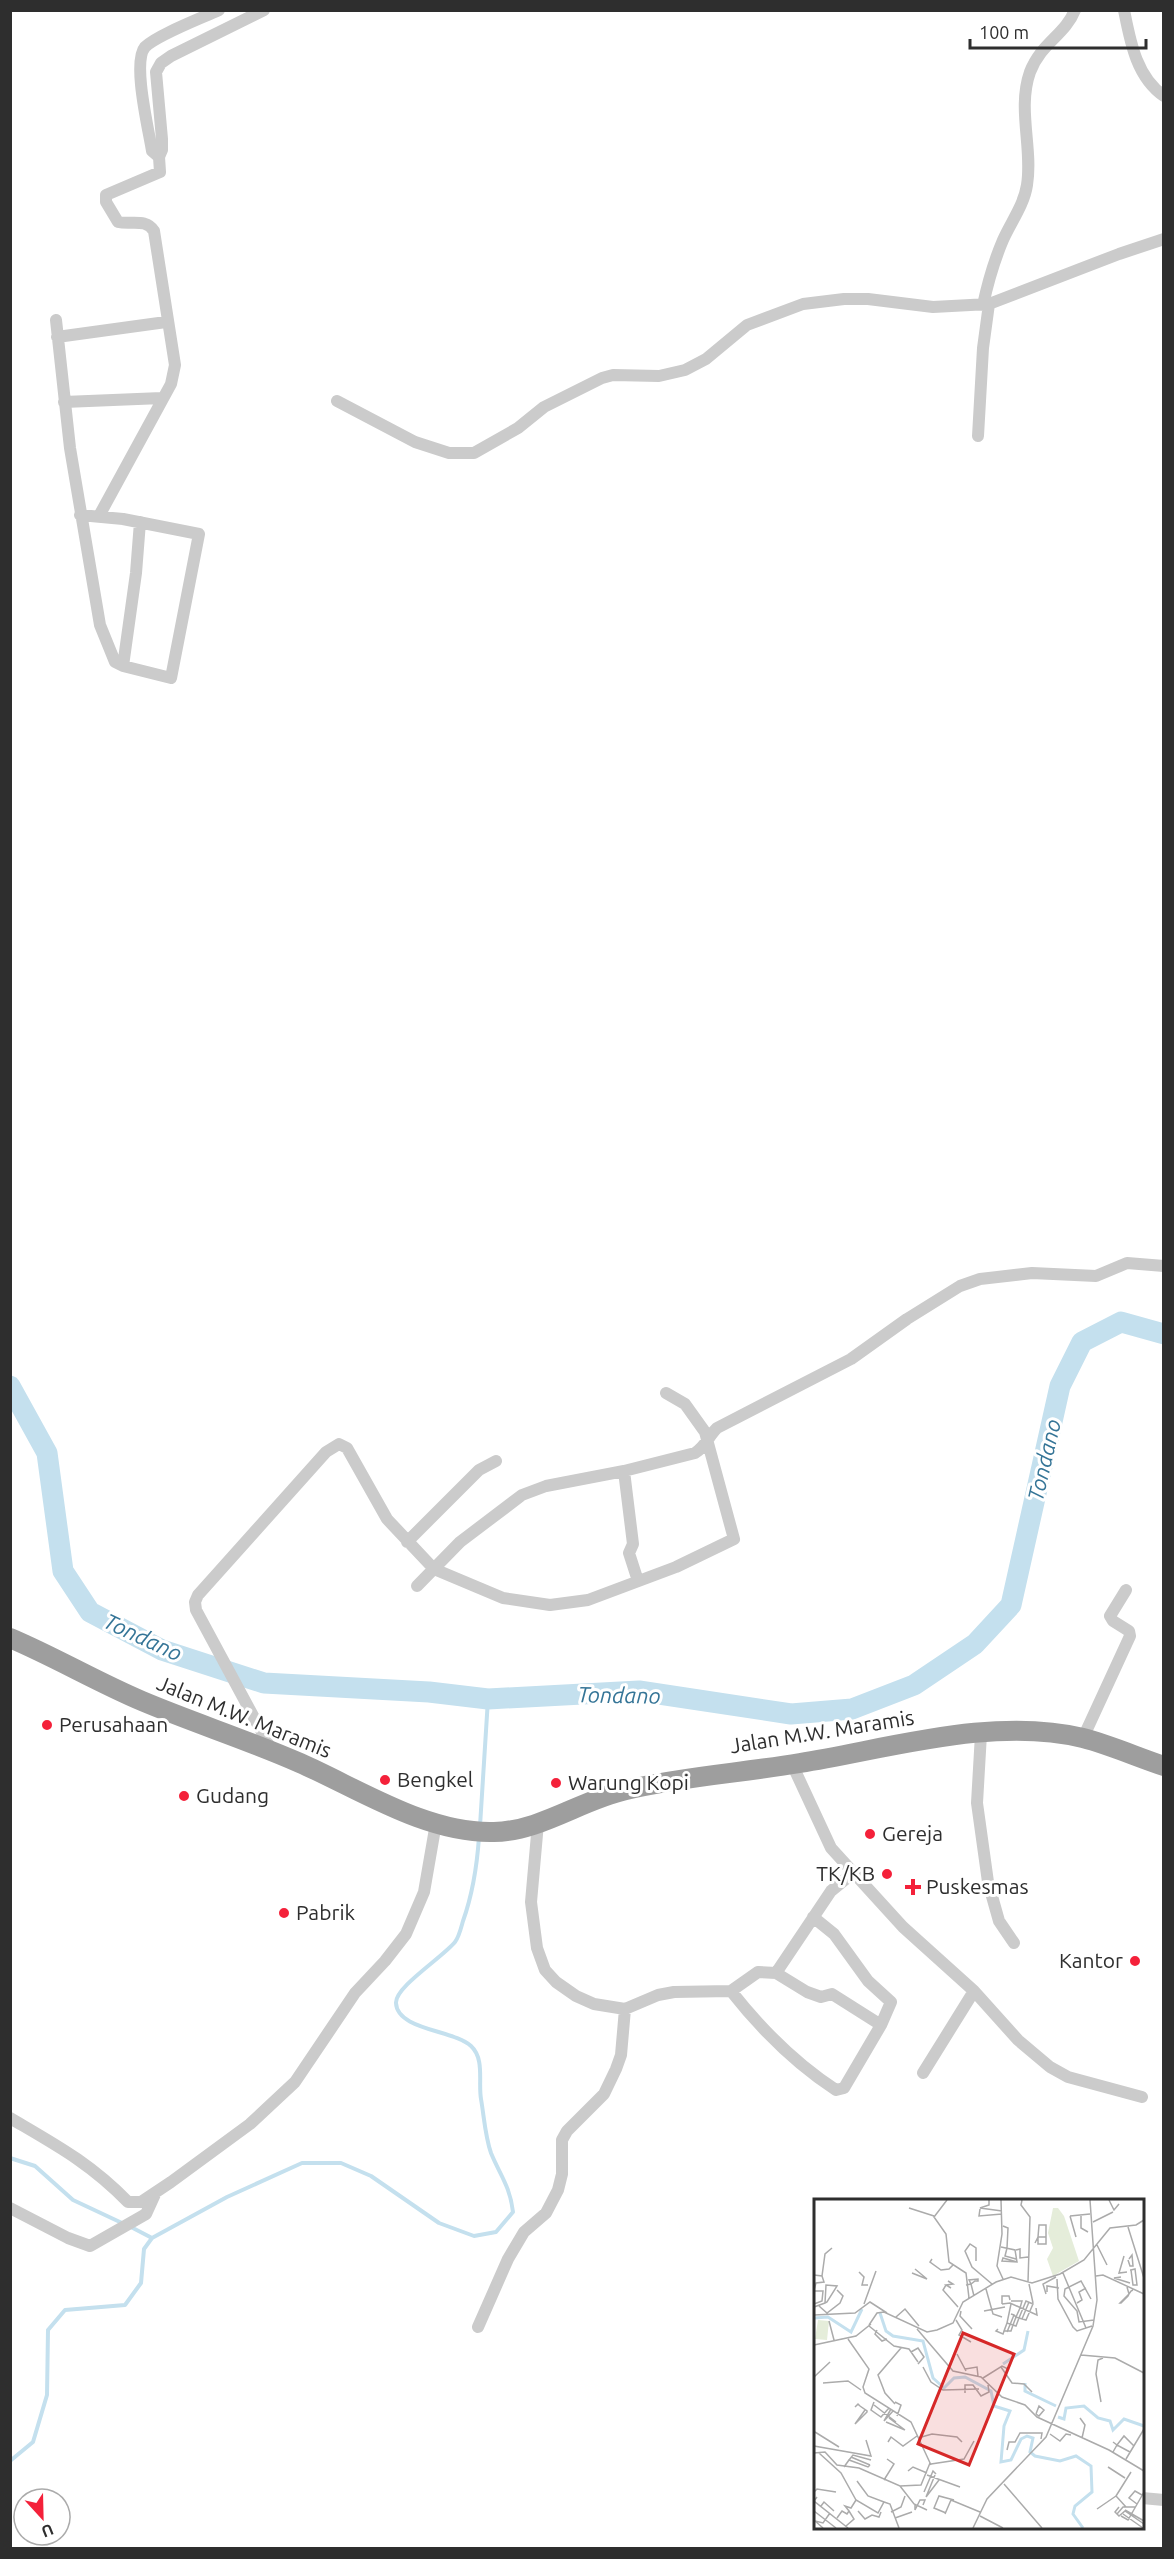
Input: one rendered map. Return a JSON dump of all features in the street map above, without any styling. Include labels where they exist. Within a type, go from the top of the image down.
[{"type":"highway","name":"Jalan M.W. Maramis","points":[[10,1638],[143,1701],[272,1751],[408,1813],[464,1830],[492,1832],[538,1823],[620,1791],[656,1783],[792,1764],[927,1739],[981,1734],[1027,1731],[1083,1738],[1164,1766]]},
{"type":"street","points":[[159,157],[152,151],[144,102],[140,59],[143,51],[158,39],[219,10]]},
{"type":"street","points":[[99,516],[171,384],[174,370],[154,231],[152,226],[144,223],[118,222],[112,215],[105,199],[106,195],[116,189],[159,175],[162,139],[156,72],[161,63],[264,10]]},
{"type":"street","points":[[978,436],[986,304],[993,264],[1027,187],[1028,166],[1024,110],[1030,73],[1046,45],[1067,26],[1075,10]]},
{"type":"street","points":[[1123,13],[1136,58],[1158,92],[1164,96]]},
{"type":"street","points":[[337,401],[416,442],[449,453],[474,453],[508,434],[544,407],[602,378],[613,375],[659,376],[685,370],[706,359],[747,325],[803,304],[844,298],[933,307],[986,304],[1164,239]]},
{"type":"street","points":[[56,320],[64,402],[80,515],[100,625],[112,658],[123,666],[171,678],[199,534],[141,522],[80,515]]},
{"type":"street","points":[[57,337],[166,322]]},
{"type":"street","points":[[64,402],[162,398]]},
{"type":"street","points":[[123,666],[141,522]]},
{"type":"street","points":[[417,1586],[460,1542],[522,1495],[546,1486],[624,1471],[695,1453],[708,1442],[717,1428],[851,1359],[907,1319],[960,1286],[980,1279],[1032,1273],[1096,1276],[1127,1263],[1164,1266]]},
{"type":"street","points":[[272,1751],[196,1610],[195,1602],[228,1561],[326,1452],[339,1444],[347,1448],[387,1519],[434,1569],[502,1598],[535,1604],[565,1605],[588,1600],[638,1581],[734,1539],[708,1442],[699,1422],[685,1404],[666,1393]]},
{"type":"street","points":[[407,1542],[479,1470],[496,1461]]},
{"type":"street","points":[[624,1471],[633,1544],[630,1553],[638,1581]]},
{"type":"street","points":[[1083,1738],[1130,1636],[1129,1630],[1113,1621],[1110,1616],[1126,1590]]},
{"type":"street","points":[[981,1734],[977,1803],[988,1882],[999,1921],[1014,1943]]},
{"type":"street","points":[[792,1764],[831,1848],[903,1927],[974,1991],[1018,2040],[1050,2067],[1068,2077],[1142,2097]]},
{"type":"street","points":[[10,2118],[87,2164],[128,2202],[141,2202],[157,2191],[250,2124],[295,2082],[355,1993],[406,1934],[424,1892],[436,1823]]},
{"type":"street","points":[[538,1823],[531,1902],[537,1947],[545,1970],[556,1982],[576,1996],[594,2004],[625,2009],[658,1995],[674,1992],[732,1991],[758,1972],[776,1973],[807,1992],[821,1997],[832,1994],[881,2025]]},
{"type":"street","points":[[776,1973],[831,1892],[853,1873]]},
{"type":"street","points":[[732,1991],[754,2021],[787,2052],[836,2090],[844,2088],[881,2025],[891,2002],[868,1981],[834,1934],[813,1917]]},
{"type":"street","points":[[923,2073],[974,1991]]},
{"type":"street","points":[[478,2327],[508,2259],[524,2232],[546,2213],[558,2190],[562,2174],[562,2139],[567,2131],[604,2094],[616,2069],[621,2055],[625,2009]]},
{"type":"street","points":[[10,2208],[90,2247],[146,2214],[157,2191]]},
{"type":"street","points":[[1144,2498],[1164,2500]]},
{"type":"waterway","name":"Tondano","points":[[10,1386],[47,1453],[63,1571],[90,1612],[162,1650],[264,1683],[429,1692],[488,1699],[639,1691],[791,1714],[852,1709],[914,1685],[975,1644],[1011,1605],[1060,1386],[1082,1342],[1121,1322],[1164,1334]]},
{"type":"waterway","points":[[480,1826],[488,1699]]},
{"type":"waterway","points":[[10,2461],[33,2442],[47,2395],[48,2330],[65,2310],[125,2305],[141,2283],[144,2249],[152,2238],[227,2197],[302,2163],[341,2163],[371,2176],[439,2223],[474,2236],[496,2232],[513,2212],[507,2188],[487,2140],[480,2092],[480,2064],[475,2051],[463,2041],[406,2019],[399,2012],[396,2003],[403,1989],[458,1938],[472,1890],[479,1837]]},
{"type":"waterway","points":[[10,2158],[35,2166],[73,2200],[122,2223]]},
{"type":"waterway","points":[[129,2226],[152,2238]]},
{"type":"place","name":"Perusahaan","points":[[47,1725]]},
{"type":"place","name":"Bengkel","points":[[385,1780]]},
{"type":"place","name":"Warung Kopi","points":[[556,1783]]},
{"type":"place","name":"Gudang","points":[[184,1796]]},
{"type":"place","name":"Gereja","points":[[870,1834]]},
{"type":"place","name":"TK/KB","points":[[887,1874]]},
{"type":"place","name":"Puskesmas","points":[[913,1887]]},
{"type":"place","name":"Pabrik","points":[[284,1913]]},
{"type":"place","name":"Kantor","points":[[1135,1961]]}]
